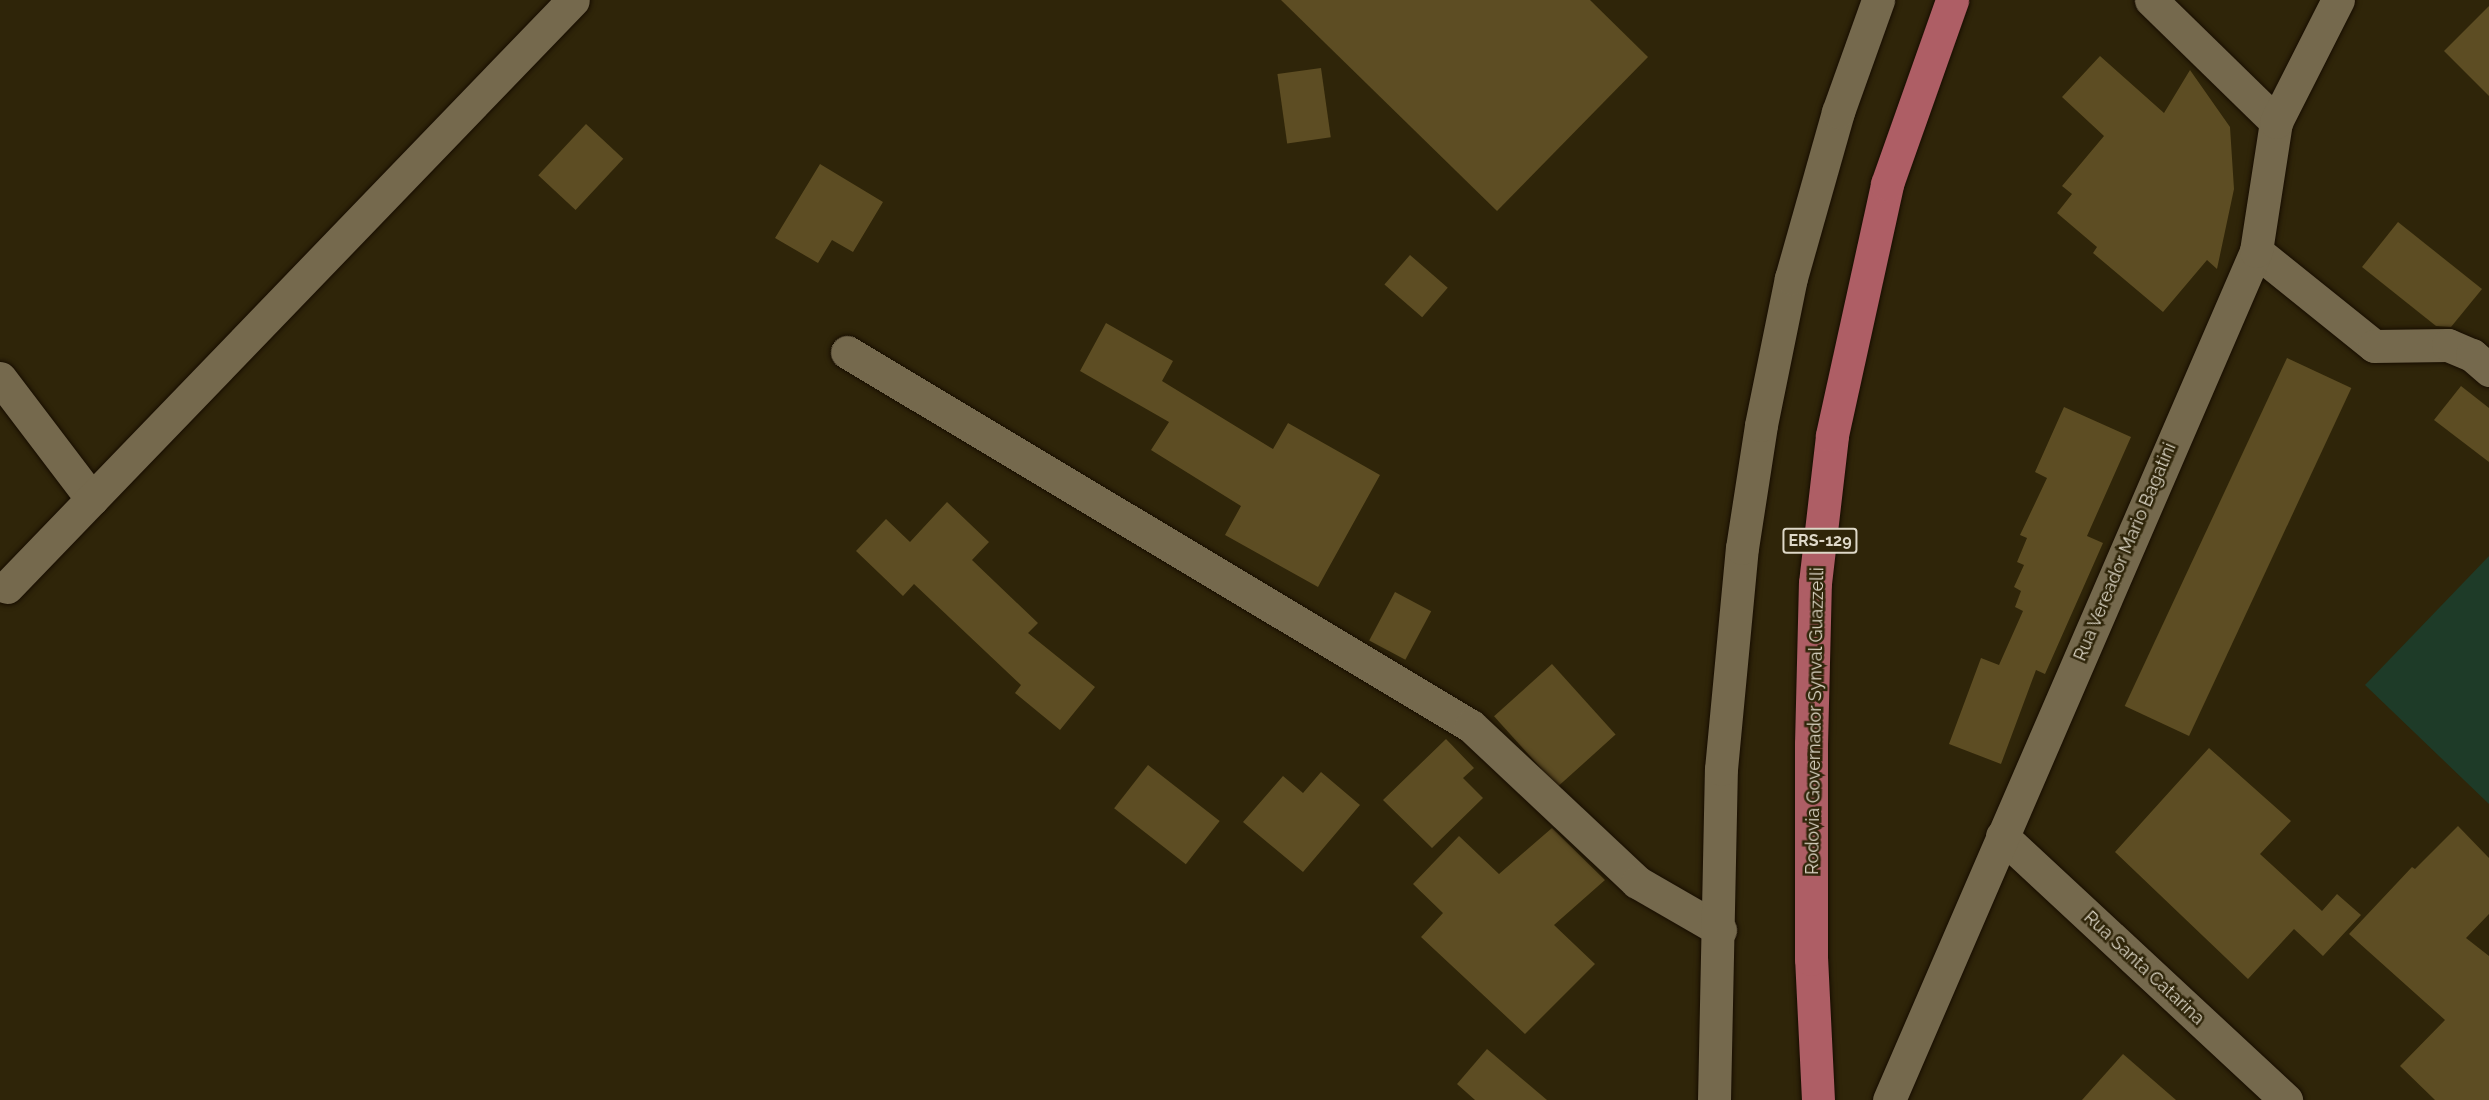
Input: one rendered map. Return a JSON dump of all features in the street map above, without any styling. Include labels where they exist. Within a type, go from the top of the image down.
[{"type":"main road","name":"Rodovia Governador Synval Guazzelli","points":[[1818,1100],[1810,744],[1815,583],[1832,435],[1887,184],[1952,0]]},
{"type":"street","points":[[7,587],[573,0]]},
{"type":"street","points":[[1714,1100],[1720,930],[1721,769],[1742,548],[1761,425],[1791,278],[1838,112],[1878,0]]},
{"type":"street","points":[[2151,0],[2276,123]]},
{"type":"street","name":"Rua Vereador Mario Bagatini","points":[[1889,1100],[2256,251],[2276,123],[2338,0]]},
{"type":"street","points":[[2256,251],[2374,346],[2448,345],[2472,355],[2489,370]]},
{"type":"street","points":[[847,352],[1471,726],[1637,882],[1720,930]]},
{"type":"street","points":[[0,378],[92,499]]},
{"type":"street","name":"Rua Santa Catarina","points":[[2002,836],[2286,1100]]},
{"type":"green space","points":[[2489,556],[2489,804],[2365,685]]},
{"type":"building","points":[[1281,0],[1590,0],[1648,57],[1497,211]]},
{"type":"building","points":[[2489,6],[2489,96],[2444,51]]},
{"type":"building","points":[[2100,56],[2164,113],[2190,70],[2230,127],[2234,189],[2217,269],[2207,260],[2163,312],[2093,253],[2097,247],[2057,213],[2072,194],[2062,186],[2104,136],[2062,97]]},
{"type":"building","points":[[1321,68],[1331,137],[1287,143],[1277,74]]},
{"type":"building","points":[[586,124],[623,159],[576,210],[538,175]]},
{"type":"building","points":[[820,164],[883,202],[853,252],[832,240],[818,263],[775,238]]},
{"type":"building","points":[[2398,222],[2482,289],[2451,327],[2436,326],[2362,267]]},
{"type":"building","points":[[1410,255],[1448,288],[1422,317],[1384,284]]},
{"type":"building","points":[[1106,323],[1173,361],[1162,381],[1273,449],[1288,423],[1380,475],[1318,587],[1225,535],[1241,506],[1151,450],[1169,422],[1080,371]]},
{"type":"building","points":[[2287,358],[2351,388],[2189,736],[2125,706]]},
{"type":"building","points":[[2461,386],[2489,408],[2489,462],[2434,420]]},
{"type":"building","points":[[2064,407],[2131,437],[2087,536],[2103,543],[2045,674],[2036,670],[2001,764],[1949,744],[1981,658],[1999,665],[2023,611],[2015,607],[2021,591],[2014,587],[2024,565],[2017,562],[2027,538],[2020,535],[2047,478],[2035,472]]},
{"type":"building","points":[[947,502],[989,542],[972,560],[1038,623],[1028,633],[1095,687],[1060,730],[1015,693],[1021,685],[914,584],[903,596],[856,551],[886,519],[910,542]]},
{"type":"building","points":[[1395,592],[1431,611],[1405,660],[1369,641]]},
{"type":"building","points":[[1552,664],[1616,735],[1558,787],[1494,716]]},
{"type":"building","points":[[1446,739],[1474,768],[1463,778],[1483,798],[1432,848],[1383,800]]},
{"type":"building","points":[[2209,748],[2291,821],[2260,854],[2322,911],[2337,894],[2361,915],[2323,956],[2294,929],[2248,979],[2115,852]]},
{"type":"building","points":[[1148,765],[1220,821],[1186,864],[1114,808]]},
{"type":"building","points":[[1321,772],[1360,805],[1303,872],[1243,822],[1283,776],[1303,793]]},
{"type":"building","points":[[2458,826],[2489,858],[2489,914],[2466,938],[2489,956],[2489,1100],[2435,1100],[2400,1066],[2445,1020],[2349,934],[2412,867],[2415,869]]},
{"type":"building","points":[[1552,828],[1605,880],[1554,925],[1595,964],[1525,1034],[1421,937],[1443,913],[1413,884],[1459,836],[1499,874]]},
{"type":"building","points":[[1487,1049],[1547,1100],[1475,1100],[1457,1084]]},
{"type":"building","points":[[2123,1054],[2176,1100],[2082,1100]]}]
